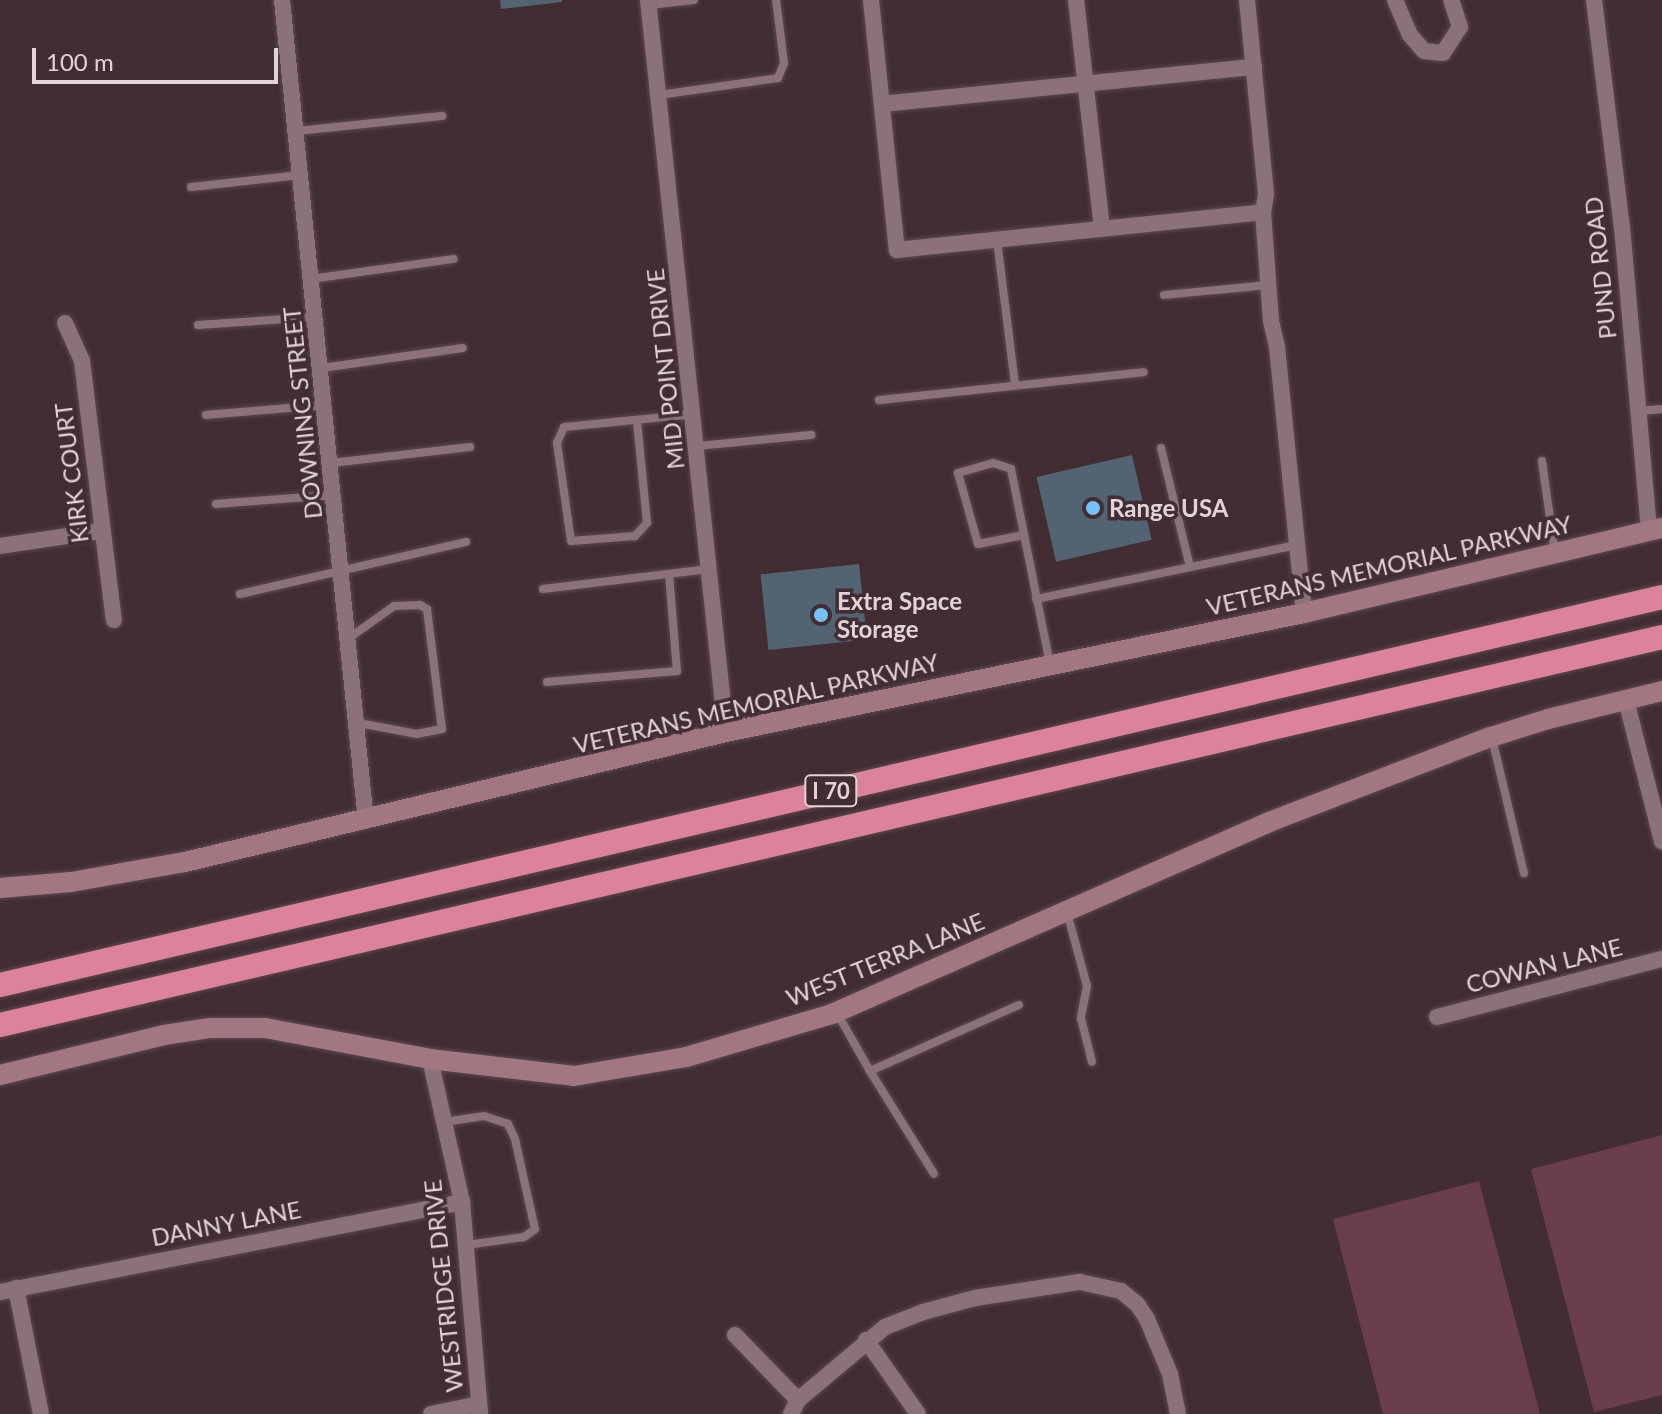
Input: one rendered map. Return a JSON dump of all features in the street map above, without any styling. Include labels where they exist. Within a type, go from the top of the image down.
[{"type":"highway","name":"I 70","points":[[0,985],[1662,597]]},
{"type":"highway","name":"I 70","points":[[0,1025],[1662,637]]},
{"type":"street","name":"DOWNING STREET","points":[[282,0],[359,723],[366,821]]},
{"type":"street","points":[[871,0],[897,250],[1263,212]]},
{"type":"street","points":[[1076,0],[1102,229]]},
{"type":"street","points":[[1247,0],[1266,194],[1263,212],[1267,285],[1304,613]]},
{"type":"street","points":[[1395,0],[1410,35],[1424,51],[1443,53],[1460,27],[1451,0]]},
{"type":"street","name":"PUND ROAD","points":[[1594,0],[1622,227],[1638,411],[1655,530]]},
{"type":"street","name":"MID POINT DRIVE","points":[[648,3],[695,414],[726,732]]},
{"type":"street","points":[[882,104],[1254,67]]},
{"type":"street","name":"KIRK COURT","points":[[65,323],[82,361],[114,620]]},
{"type":"street","name":"VETERANS MEMORIAL PARKWAY","points":[[0,888],[137,872],[366,821],[726,732],[1304,613],[1655,530]]},
{"type":"street","points":[[0,546],[101,531]]},
{"type":"street","name":"WEST TERRA LANE","points":[[0,1075],[164,1035],[210,1028],[265,1028],[430,1059],[574,1076],[686,1057],[837,1012],[1269,822],[1491,737],[1662,691]]},
{"type":"street","points":[[1626,700],[1662,841]]},
{"type":"street","name":"COWAN LANE","points":[[1437,1017],[1662,959]]},
{"type":"street","name":"WESTRIDGE DRIVE","points":[[430,1059],[462,1202],[480,1409]]},
{"type":"street","name":"DANNY LANE","points":[[8,1290],[462,1202]]},
{"type":"street","points":[[735,1335],[795,1407],[866,1340],[923,1312],[975,1298],[1080,1282],[1121,1291],[1147,1319],[1170,1374],[1178,1414]]},
{"type":"street","points":[[8,1290],[41,1414]]},
{"type":"street","points":[[866,1340],[918,1414]]},
{"type":"street","points":[[431,1414],[480,1409]]},
{"type":"lane","points":[[648,3],[694,0]]},
{"type":"lane","points":[[659,95],[778,78],[784,63],[776,0]]},
{"type":"lane","points":[[296,131],[442,116]]},
{"type":"lane","points":[[191,187],[301,175]]},
{"type":"lane","points":[[997,240],[1015,385]]},
{"type":"lane","points":[[311,279],[454,259]]},
{"type":"lane","points":[[1164,295],[1267,285]]},
{"type":"lane","points":[[198,325],[316,316]]},
{"type":"lane","points":[[322,368],[463,348]]},
{"type":"lane","points":[[879,400],[1144,372]]},
{"type":"lane","points":[[206,415],[325,405]]},
{"type":"lane","points":[[1638,411],[1662,409]]},
{"type":"lane","points":[[637,421],[647,523],[635,536],[571,541],[557,443],[564,427],[695,414]]},
{"type":"lane","points":[[698,446],[811,435]]},
{"type":"lane","points":[[331,463],[470,447]]},
{"type":"lane","points":[[1161,448],[1190,567]]},
{"type":"lane","points":[[1542,461],[1555,554]]},
{"type":"lane","points":[[1024,535],[978,544],[958,473],[993,463],[1011,469],[1050,665]]},
{"type":"lane","points":[[216,504],[334,495]]},
{"type":"lane","points":[[240,594],[466,542]]},
{"type":"lane","points":[[1036,599],[1296,545]]},
{"type":"lane","points":[[543,589],[710,569]]},
{"type":"lane","points":[[547,682],[677,671],[669,574]]},
{"type":"lane","points":[[349,638],[394,606],[420,605],[427,609],[442,729],[417,734],[359,723]]},
{"type":"lane","points":[[1491,737],[1524,873]]},
{"type":"lane","points":[[1067,911],[1087,986],[1081,1018],[1092,1062]]},
{"type":"lane","points":[[870,1071],[1019,1005]]},
{"type":"lane","points":[[837,1012],[934,1174]]},
{"type":"lane","points":[[444,1122],[484,1116],[508,1124],[515,1139],[535,1229],[524,1237],[466,1245]]},
{"type":"shaded area","points":[[1662,1135],[1662,1395],[1594,1412],[1531,1169]]},
{"type":"shaded area","points":[[1479,1181],[1540,1414],[1383,1414],[1333,1219]]},
{"type":"building","points":[[500,0],[562,0],[562,2],[501,9]]},
{"type":"building","name":"Range USA","points":[[1132,455],[1152,540],[1056,562],[1037,477]]},
{"type":"building","points":[[859,564],[867,640],[768,650],[761,574]]},
{"type":"place","name":"Range USA","points":[[1093,508]]},
{"type":"place","name":"Extra Space Storage","points":[[821,615]]}]
